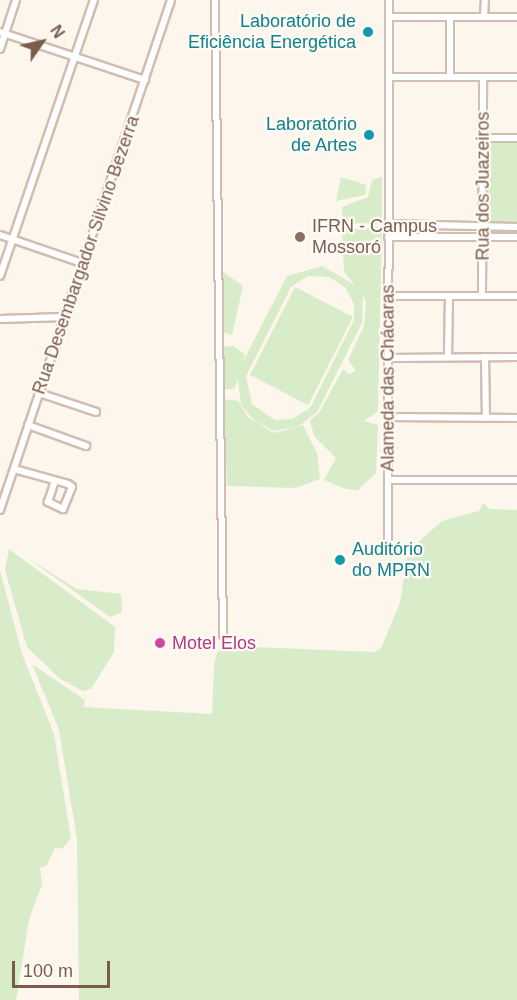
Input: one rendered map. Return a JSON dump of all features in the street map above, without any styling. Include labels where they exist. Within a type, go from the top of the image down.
[{"type":"street","points":[[0,49],[3,33],[16,0]]},
{"type":"street","points":[[0,276],[94,0]]},
{"type":"street","name":"Rua Desembargador Silvino Bezerra","points":[[0,510],[171,0]]},
{"type":"street","points":[[215,0],[223,635]]},
{"type":"street","name":"Alameda das Chácaras","points":[[388,541],[389,0]]},
{"type":"street","points":[[484,17],[485,0]]},
{"type":"street","points":[[389,17],[517,17]]},
{"type":"street","points":[[450,17],[450,77]]},
{"type":"street","points":[[3,33],[145,80]]},
{"type":"street","points":[[388,77],[517,77]]},
{"type":"street","name":"Rua dos Juazeiros","points":[[482,296],[483,77]]},
{"type":"street","points":[[483,138],[517,138]]},
{"type":"street","points":[[388,224],[517,227]]},
{"type":"street","points":[[0,235],[82,263]]},
{"type":"street","points":[[388,237],[517,237]]},
{"type":"street","points":[[388,296],[517,296]]},
{"type":"street","points":[[448,296],[448,357]]},
{"type":"street","points":[[0,319],[64,317]]},
{"type":"street","points":[[485,357],[486,418]]},
{"type":"street","points":[[389,358],[517,357]]},
{"type":"street","points":[[39,393],[96,412]]},
{"type":"street","points":[[389,417],[517,418]]},
{"type":"street","points":[[28,425],[86,446]]},
{"type":"street","points":[[14,469],[55,481],[74,490],[63,509],[48,502],[55,481]]},
{"type":"street","points":[[388,480],[517,480]]},
{"type":"green space","points":[[488,142],[517,143],[517,222],[487,221]]},
{"type":"green space","points":[[341,177],[366,185],[365,195],[336,201]]},
{"type":"green space","points":[[382,177],[382,223],[343,224],[342,207],[368,197],[372,180]]},
{"type":"green space","points":[[382,227],[378,411],[364,421],[378,425],[376,473],[358,490],[346,489],[324,480],[336,458],[314,436],[310,420],[319,413],[343,369],[349,374],[356,371],[348,360],[364,326],[366,303],[363,295],[362,323],[317,412],[299,426],[274,431],[255,421],[241,405],[237,373],[287,276],[322,266],[355,285],[344,272],[342,230]],"holes":[[[308,276],[329,277],[345,287],[354,304],[354,320],[310,408],[292,419],[275,420],[252,404],[246,376],[291,287]]]},
{"type":"green space","points":[[219,269],[243,286],[232,335],[222,332]]},
{"type":"green space","points":[[295,287],[353,317],[308,405],[250,375]]},
{"type":"green space","points":[[233,346],[245,354],[235,388],[224,390],[222,347]]},
{"type":"green space","points":[[224,399],[238,401],[248,417],[274,433],[303,425],[317,453],[320,479],[295,488],[227,486]]},
{"type":"green space","points":[[483,503],[490,509],[517,510],[517,1000],[79,1000],[77,839],[59,730],[32,664],[85,700],[83,707],[212,714],[214,665],[217,652],[227,646],[374,652],[381,648],[400,603],[408,551],[442,521],[479,511]]},
{"type":"green space","points":[[9,549],[115,627],[114,652],[91,689],[83,691],[59,678],[27,647],[5,570]]},
{"type":"green space","points":[[29,559],[77,589],[121,594],[122,612],[110,617]]},
{"type":"green space","points":[[0,570],[22,654],[54,734],[71,838],[62,849],[55,847],[47,865],[40,868],[42,884],[29,920],[16,1000],[0,1000]]},
{"type":"place","name":"Laboratório de Eficiência Energética","points":[[368,32]]},
{"type":"place","name":"Laboratório de Artes","points":[[369,135]]},
{"type":"place","name":"IFRN - Campus Mossoró","points":[[300,237]]},
{"type":"place","name":"Auditório do MPRN","points":[[340,560]]},
{"type":"place","name":"Motel Elos","points":[[160,643]]}]
